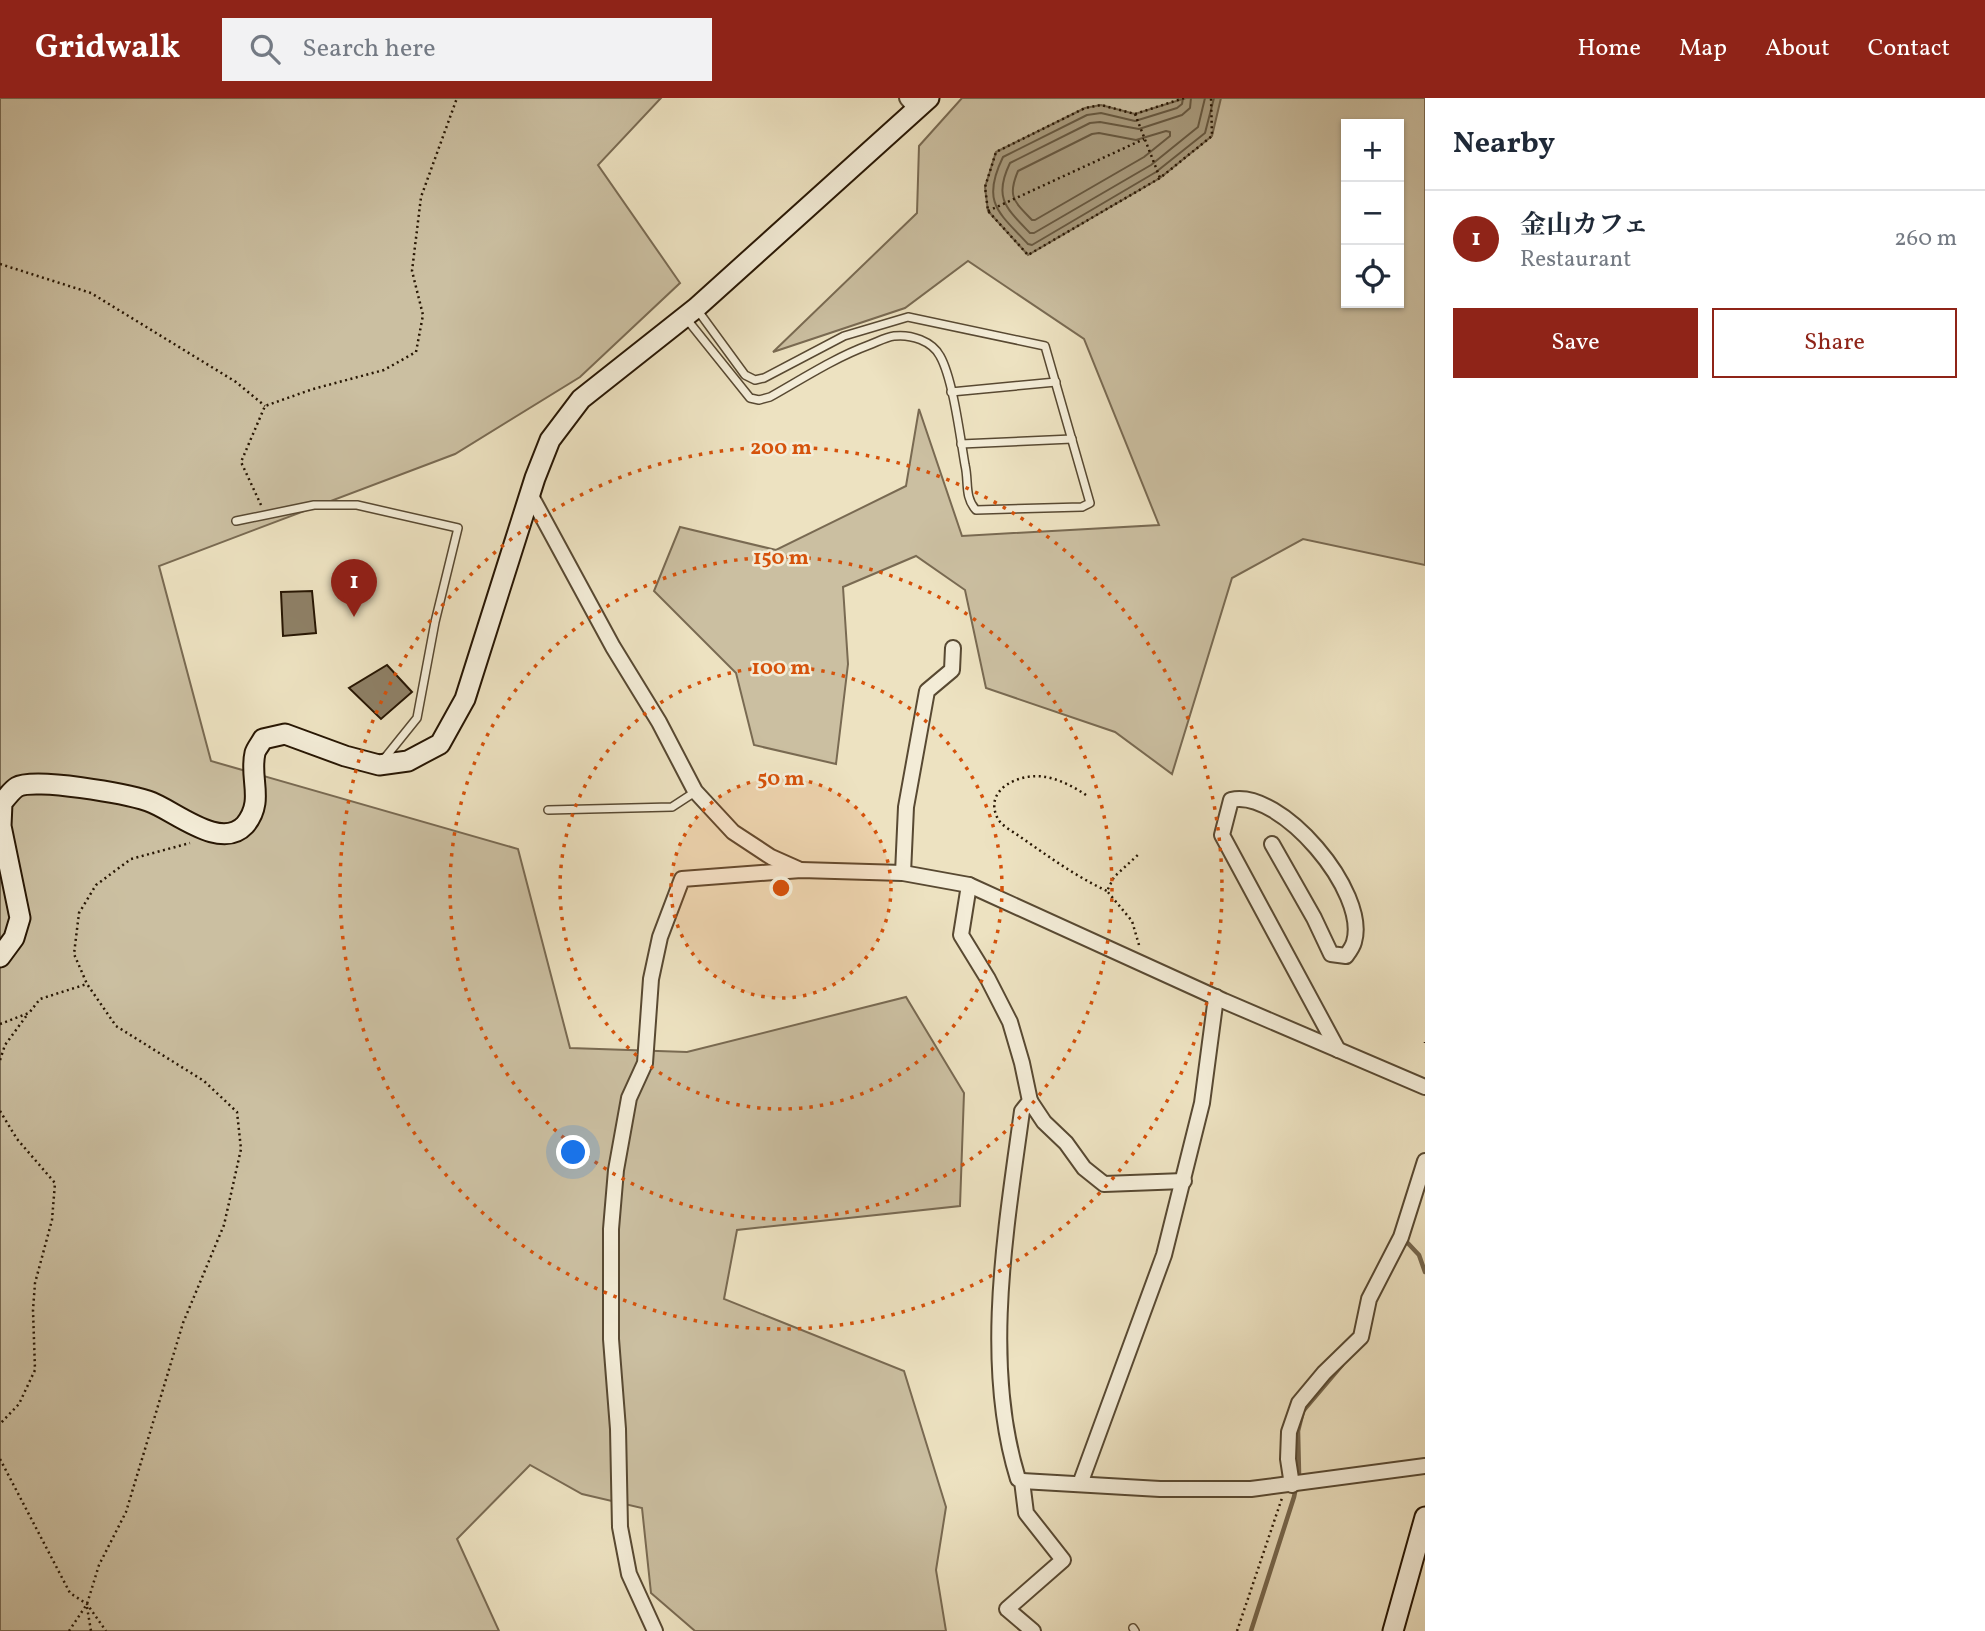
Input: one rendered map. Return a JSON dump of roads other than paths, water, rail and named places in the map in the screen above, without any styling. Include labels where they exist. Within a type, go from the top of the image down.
[{"type":"street","points":[[0,957],[14,938],[20,918],[1,826],[2,803],[17,787],[40,784],[128,796],[149,801],[202,830],[226,834],[243,827],[255,809],[255,753],[263,739],[285,734],[345,756],[379,765],[408,761],[440,744],[465,699],[530,494],[550,440],[581,398],[690,312],[917,102]]},
{"type":"street","points":[[530,494],[695,791],[733,832],[771,857],[801,870]]},
{"type":"street","points":[[903,873],[906,807],[927,691],[951,670],[953,648]]},
{"type":"street","points":[[1272,844],[1331,954],[1346,956],[1355,941],[1355,918],[1350,900],[1328,859],[1311,841],[1269,808],[1243,797],[1231,800],[1222,835],[1338,1049]]},
{"type":"street","points":[[655,1631],[629,1574],[620,1527],[618,1429],[611,1339],[611,1229],[616,1170],[629,1098],[645,1063],[651,979],[660,937],[682,878],[801,870],[903,873],[969,885],[1216,997],[1425,1087]]},
{"type":"street","points":[[969,885],[961,935],[1010,1022],[1030,1101],[1044,1122],[1066,1143],[1084,1168],[1104,1184],[1184,1181]]},
{"type":"street","points":[[1080,1484],[1164,1255],[1202,1103],[1216,997]]},
{"type":"street","points":[[1030,1101],[1022,1111],[1009,1208],[1001,1290],[999,1350],[1005,1418],[1018,1479],[1160,1489],[1251,1489],[1425,1466]]},
{"type":"street","points":[[1289,1485],[1289,1432],[1299,1403],[1324,1373],[1361,1337],[1369,1299],[1401,1237],[1425,1161]]},
{"type":"street","points":[[1022,1481],[1026,1513],[1063,1560],[1007,1609],[1033,1631]]},
{"type":"street","points":[[1393,1631],[1425,1517]]},
{"type":"lane","points":[[690,312],[745,375],[755,380],[764,378],[845,336],[914,317],[1045,346],[1090,503],[1082,507],[976,510],[968,496],[966,470],[951,392],[942,358],[935,348],[907,336],[892,336],[848,353],[770,397],[759,400],[750,398],[690,312]]},
{"type":"lane","points":[[951,392],[1056,382]]},
{"type":"lane","points":[[961,444],[1072,439]]},
{"type":"lane","points":[[236,521],[314,505],[357,505],[458,528],[435,622],[417,718],[379,765]]},
{"type":"lane","points":[[548,810],[672,807],[695,791]]},
{"type":"water","points":[[1186,98],[1221,98],[1212,136],[1160,178],[1028,255],[988,211],[985,187],[996,152],[1085,108],[1101,105],[1135,114]]},
{"type":"waterway","points":[[1403,1238],[1419,1255],[1425,1272]]},
{"type":"waterway","points":[[1251,1631],[1294,1497],[1299,1473],[1298,1431],[1303,1411],[1342,1365]]},
{"type":"place","name":"金山カフェ","points":[[354,617]]}]
